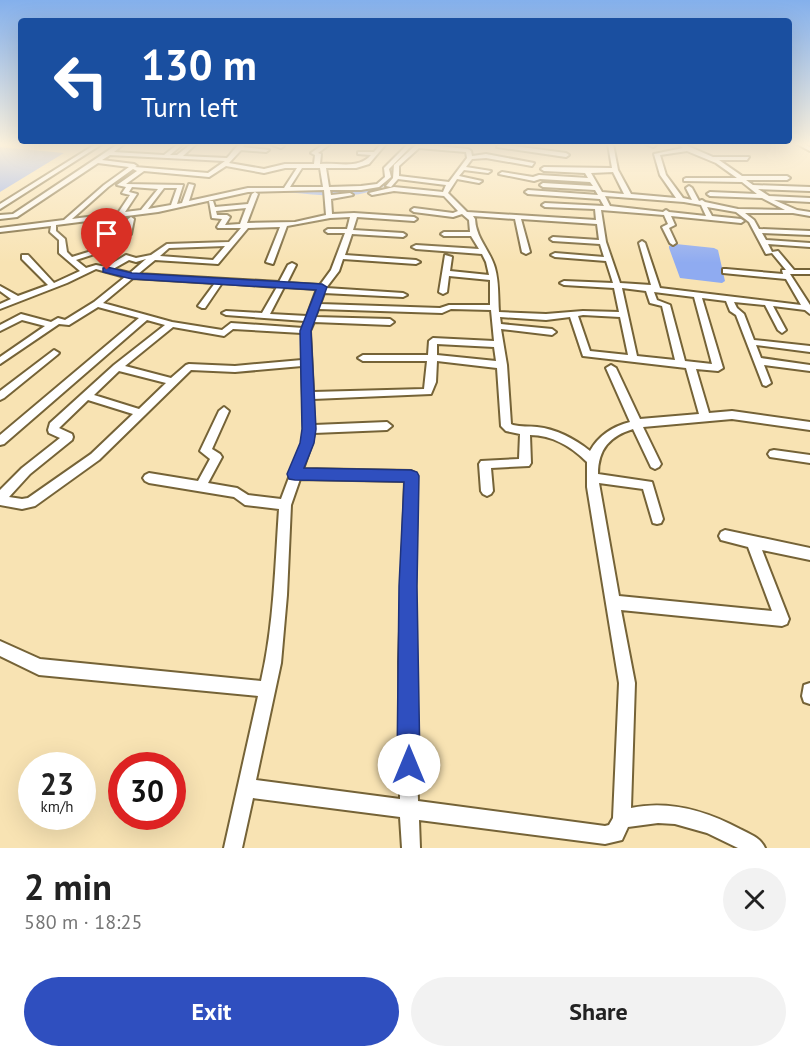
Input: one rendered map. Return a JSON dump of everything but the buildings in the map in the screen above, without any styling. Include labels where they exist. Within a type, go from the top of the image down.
[{"type":"street","points":[[0,207],[38,184]]},
{"type":"street","points":[[0,217],[15,216],[63,184]]},
{"type":"street","points":[[67,220],[110,184]]},
{"type":"street","points":[[122,184],[120,185],[180,186],[173,207]]},
{"type":"street","points":[[144,212],[164,184]]},
{"type":"street","points":[[324,184],[327,211],[330,216]]},
{"type":"street","points":[[212,208],[255,194],[326,191],[381,184]]},
{"type":"street","points":[[385,190],[390,184]]},
{"type":"street","points":[[446,194],[450,184]]},
{"type":"street","points":[[594,184],[608,208]]},
{"type":"street","points":[[622,184],[628,195]]},
{"type":"street","points":[[669,184],[681,200]]},
{"type":"street","points":[[747,184],[803,220]]},
{"type":"street","points":[[120,215],[134,194],[125,193],[133,185]]},
{"type":"street","points":[[185,204],[191,185]]},
{"type":"street","points":[[543,185],[601,193]]},
{"type":"street","points":[[0,234],[67,220],[144,212],[248,190],[289,186],[326,191],[403,190],[446,194],[472,219],[473,234],[489,257],[496,298],[495,311],[502,365],[506,426],[511,429],[540,432],[561,439],[582,448],[592,460]]},
{"type":"street","points":[[751,187],[810,189]]},
{"type":"street","points":[[689,188],[710,218]]},
{"type":"street","points":[[528,192],[628,195],[699,202],[720,209],[738,211],[810,214]]},
{"type":"street","points":[[107,270],[129,257],[136,260],[155,257],[215,262],[245,225],[255,194]]},
{"type":"street","points":[[710,194],[810,200]]},
{"type":"street","points":[[544,205],[666,212],[741,221]]},
{"type":"street","points":[[0,234],[212,208],[250,207]]},
{"type":"street","points":[[212,208],[215,217],[227,217],[219,227],[307,223],[330,216],[354,215],[414,219]]},
{"type":"street","points":[[598,208],[603,242],[617,286],[633,358]]},
{"type":"street","points":[[414,210],[453,215],[464,213],[600,225]]},
{"type":"street","points":[[738,211],[752,221],[763,242],[789,274],[808,307]]},
{"type":"street","points":[[666,212],[672,225],[665,227],[673,243]]},
{"type":"street","points":[[772,212],[777,219]]},
{"type":"street","points":[[233,848],[248,788],[267,689],[280,595],[285,505],[307,443],[309,396],[307,363],[310,319],[321,289],[334,271],[340,257],[354,215]]},
{"type":"street","points":[[128,234],[131,219]]},
{"type":"street","points":[[518,219],[526,252]]},
{"type":"street","points":[[70,260],[117,245],[104,237],[108,221]]},
{"type":"street","points":[[270,262],[283,232],[284,224]]},
{"type":"street","points":[[541,224],[600,225]]},
{"type":"street","points":[[54,226],[53,232],[62,239],[63,253],[85,271]]},
{"type":"street","points":[[757,231],[784,229],[810,233]]},
{"type":"street","points":[[328,231],[403,235]]},
{"type":"street","points":[[444,234],[473,234]]},
{"type":"street","points":[[553,239],[603,242]]},
{"type":"street","points":[[763,242],[810,244]]},
{"type":"street","points":[[642,243],[653,301],[666,305],[705,416]]},
{"type":"street","points":[[0,361],[59,320],[66,323],[97,304],[167,246],[229,244]]},
{"type":"street","points":[[416,247],[485,252]]},
{"type":"street","points":[[555,255],[608,259]]},
{"type":"street","points":[[25,257],[53,286]]},
{"type":"street","points":[[340,257],[417,262]]},
{"type":"street","points":[[443,291],[448,257]]},
{"type":"street","points":[[265,316],[289,265]]},
{"type":"street","points":[[0,307],[69,281],[96,267],[132,276],[403,295]]},
{"type":"street","points":[[726,271],[789,274],[810,272]]},
{"type":"street","points":[[446,273],[493,278]]},
{"type":"street","points":[[202,306],[219,282]]},
{"type":"street","points":[[564,283],[652,288],[698,296],[808,307]]},
{"type":"street","points":[[0,288],[17,299]]},
{"type":"street","points":[[573,314],[586,354],[718,368],[698,296]]},
{"type":"street","points":[[729,299],[733,309],[740,314],[766,382]]},
{"type":"street","points":[[768,303],[782,330]]},
{"type":"street","points":[[97,304],[171,324],[224,333],[231,326],[442,311],[449,307],[546,317],[573,314],[624,315]]},
{"type":"street","points":[[0,312],[13,320]]},
{"type":"street","points":[[226,314],[390,322]]},
{"type":"street","points":[[0,328],[25,316],[51,326]]},
{"type":"street","points":[[0,441],[145,317]]},
{"type":"street","points":[[0,499],[26,471],[68,437],[53,430],[53,427],[117,367],[171,324]]},
{"type":"street","points":[[498,326],[552,332]]},
{"type":"street","points":[[309,396],[428,393],[433,342],[499,344]]},
{"type":"street","points":[[751,342],[810,349]]},
{"type":"street","points":[[0,396],[54,353]]},
{"type":"street","points":[[363,358],[432,358],[502,365]]},
{"type":"street","points":[[759,361],[810,368]]},
{"type":"street","points":[[0,499],[22,504],[31,502],[95,458],[189,367],[235,369],[307,363]]},
{"type":"street","points":[[117,367],[173,382]]},
{"type":"street","points":[[611,368],[655,464]]},
{"type":"street","points":[[86,396],[141,412]]},
{"type":"street","points":[[200,488],[216,458],[206,451],[224,411]]},
{"type":"street","points":[[248,788],[409,810],[492,818],[605,835],[615,833],[622,819],[627,683],[593,478],[592,460],[598,447],[623,427],[637,422],[732,415],[810,426]]},
{"type":"street","points":[[309,429],[387,426]]},
{"type":"street","points":[[487,491],[485,464],[525,463],[525,430]]},
{"type":"street","points":[[774,454],[810,459]]},
{"type":"street","points":[[295,474],[411,476],[408,586],[411,848]]},
{"type":"street","points":[[149,478],[237,493],[245,500],[285,505]]},
{"type":"street","points":[[593,478],[648,485],[657,519]]},
{"type":"street","points":[[724,536],[810,554]]},
{"type":"street","points":[[613,602],[782,619],[752,541]]},
{"type":"street","points":[[0,648],[39,667],[267,689]]},
{"type":"street","points":[[810,691],[810,696]]},
{"type":"street","points":[[622,819],[638,815],[681,814],[723,828],[756,848]]},
{"type":"water","points":[[0,184],[14,184],[0,192]]},
{"type":"water","points":[[676,244],[718,250],[725,281],[722,283],[680,278],[669,248]]},
{"type":"waterway","points":[[283,190],[327,193],[364,191],[384,184]]},
{"type":"waterway","points":[[81,221],[159,211]]},
{"type":"route","points":[[107,270],[132,276],[322,287],[305,337],[309,429],[307,443],[295,474],[411,476],[408,586],[409,765]]}]
